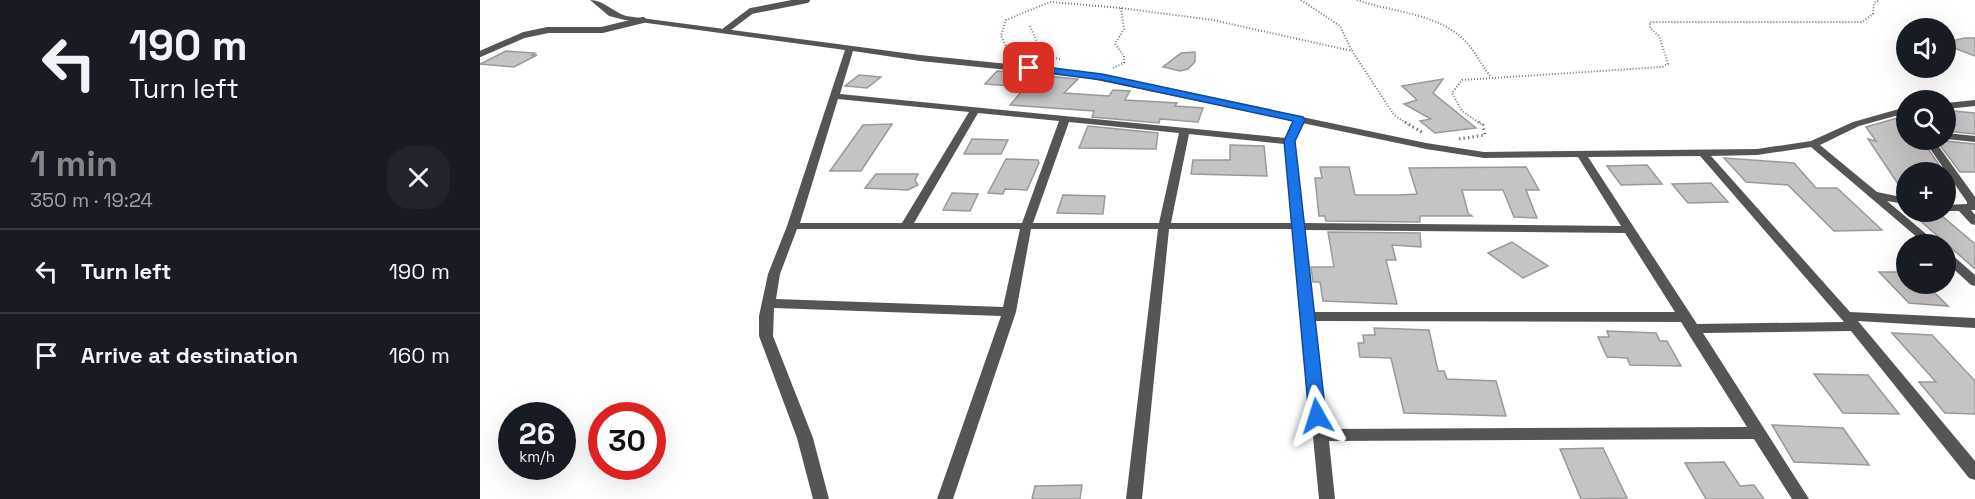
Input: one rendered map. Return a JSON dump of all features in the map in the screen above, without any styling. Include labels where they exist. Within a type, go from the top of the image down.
[{"type":"street","points":[[594,0],[612,14],[643,20],[920,58],[1102,77],[1299,120],[1469,153],[1510,156],[1582,156],[1706,155],[1757,152],[1813,144],[1856,124],[1896,114]]},
{"type":"street","points":[[821,499],[805,438],[766,336],[774,274],[793,226],[850,47]]},
{"type":"street","points":[[834,96],[1289,141]]},
{"type":"street","points":[[1956,105],[1975,103]]},
{"type":"street","points":[[906,226],[975,110]]},
{"type":"street","points":[[945,499],[1009,312],[1026,227],[1065,119]]},
{"type":"street","points":[[1299,120],[1289,141],[1327,499]]},
{"type":"street","points":[[1134,499],[1164,226],[1185,130]]},
{"type":"street","points":[[1956,137],[1975,140]]},
{"type":"street","points":[[1813,144],[1920,234]]},
{"type":"street","points":[[1936,150],[1971,198],[1973,207],[1956,207]]},
{"type":"street","points":[[1706,155],[1850,321],[1975,473]]},
{"type":"street","points":[[1582,156],[1801,499]]},
{"type":"street","points":[[1875,195],[1896,199]]},
{"type":"street","points":[[1962,207],[1975,222]]},
{"type":"street","points":[[793,226],[1297,226],[1630,230]]},
{"type":"street","points":[[1956,264],[1972,277]]},
{"type":"street","points":[[769,303],[1009,312]]},
{"type":"street","points":[[1307,316],[1689,323],[1850,321],[1975,323]]},
{"type":"street","points":[[1320,435],[1759,433]]},
{"type":"lane","points":[[726,30],[765,0]]},
{"type":"lane","points":[[751,11],[807,0]]},
{"type":"lane","points":[[480,54],[524,34],[548,30],[602,30],[643,20]]},
{"type":"path","points":[[1058,0],[1006,20],[1001,36],[1007,48],[1065,60]]},
{"type":"path","points":[[1301,0],[1340,26],[1352,51],[1394,115],[1432,137]]},
{"type":"path","points":[[1358,0],[1381,9],[1438,24],[1458,35],[1469,45],[1491,77]]},
{"type":"path","points":[[1458,139],[1485,135],[1483,125],[1462,111],[1452,93],[1462,80],[1662,67],[1668,64],[1667,59],[1659,44],[1659,36],[1650,28],[1650,22],[1662,20],[1729,23],[1862,22],[1873,14],[1874,3],[1880,0]]},
{"type":"path","points":[[1050,2],[1121,8],[1213,20],[1352,51]]},
{"type":"path","points":[[1109,68],[1118,68],[1124,63],[1124,56],[1114,44],[1124,29],[1121,8]]},
{"type":"path","points":[[1030,26],[1049,70]]},
{"type":"building","points":[[1975,38],[1975,56],[1956,49],[1956,40]]},
{"type":"building","points":[[506,51],[537,55],[514,67],[480,64]]},
{"type":"building","points":[[1195,52],[1195,62],[1188,69],[1180,71],[1163,67],[1181,53]]},
{"type":"building","points":[[997,71],[1078,79],[1064,93],[1109,96],[1113,90],[1130,91],[1125,100],[1177,103],[1175,106],[1203,108],[1198,122],[1160,119],[1159,123],[1092,117],[1094,111],[1010,105],[1022,91],[1019,91],[1022,87],[985,84]]},
{"type":"building","points":[[859,75],[881,77],[867,88],[845,86]]},
{"type":"building","points":[[1443,79],[1433,93],[1476,128],[1435,133],[1420,121],[1431,119],[1404,104],[1417,100],[1402,86]]},
{"type":"building","points":[[1956,111],[1975,113],[1975,134],[1956,132]]},
{"type":"building","points":[[1896,118],[1896,150],[1929,150],[1937,162],[1896,162],[1896,181],[1868,139],[1876,141],[1866,127]]},
{"type":"building","points":[[892,124],[861,171],[830,171],[863,125]]},
{"type":"building","points":[[1088,126],[1158,133],[1156,149],[1079,148]]},
{"type":"building","points":[[972,139],[1008,140],[1001,154],[964,154]]},
{"type":"building","points":[[1956,142],[1975,144],[1975,172],[1960,172],[1956,162],[1952,162],[1944,150],[1956,150]]},
{"type":"building","points":[[1230,145],[1264,146],[1267,176],[1191,174],[1193,160],[1230,160]]},
{"type":"building","points":[[1724,158],[1794,163],[1816,188],[1837,188],[1882,230],[1834,231],[1788,185],[1746,182]]},
{"type":"building","points":[[1006,159],[1038,160],[1039,163],[1027,190],[1005,189],[1003,194],[988,193]]},
{"type":"building","points":[[1647,165],[1662,184],[1621,185],[1607,166]]},
{"type":"building","points":[[1320,167],[1349,167],[1355,195],[1399,195],[1417,194],[1409,168],[1526,167],[1539,190],[1526,190],[1537,218],[1514,217],[1503,190],[1462,190],[1468,213],[1472,216],[1420,216],[1420,222],[1326,221],[1325,216],[1319,216],[1315,178],[1322,178]]},
{"type":"building","points":[[876,174],[918,174],[915,180],[918,185],[908,190],[865,188]]},
{"type":"building","points":[[1711,183],[1728,202],[1688,203],[1672,184]]},
{"type":"building","points":[[952,193],[978,194],[970,211],[943,210]]},
{"type":"building","points":[[1063,195],[1105,196],[1103,214],[1057,213]]},
{"type":"building","points":[[1922,222],[1949,222],[1975,244],[1975,269],[1956,252],[1956,234],[1935,234]]},
{"type":"building","points":[[1328,232],[1420,233],[1421,247],[1392,245],[1396,260],[1386,260],[1397,304],[1323,301],[1320,282],[1313,282],[1311,267],[1334,267]]},
{"type":"building","points":[[1512,242],[1548,266],[1523,278],[1488,253]]},
{"type":"building","points":[[1879,272],[1896,272],[1896,290]]},
{"type":"building","points":[[1900,294],[1936,294],[1948,306],[1909,303]]},
{"type":"building","points":[[1374,328],[1429,330],[1438,371],[1444,371],[1447,379],[1496,381],[1506,416],[1404,413],[1391,358],[1360,357],[1358,343],[1364,343],[1363,335],[1375,335]]},
{"type":"building","points":[[1607,331],[1656,333],[1660,341],[1667,341],[1681,366],[1630,365],[1627,358],[1607,357],[1598,337],[1609,337]]},
{"type":"building","points":[[1892,333],[1932,335],[1975,381],[1975,414],[1945,413],[1919,382],[1936,382]]},
{"type":"building","points":[[1814,374],[1868,375],[1899,414],[1843,413]]},
{"type":"building","points":[[1772,425],[1843,428],[1869,465],[1794,462]]},
{"type":"building","points":[[1603,448],[1627,498],[1581,499],[1560,449]]},
{"type":"building","points":[[1724,462],[1740,486],[1754,485],[1764,499],[1706,499],[1685,463]]},
{"type":"building","points":[[1082,485],[1080,499],[1032,499],[1035,486]]},
{"type":"route","points":[[1029,68],[1102,77],[1299,120],[1289,141],[1317,416]]}]
